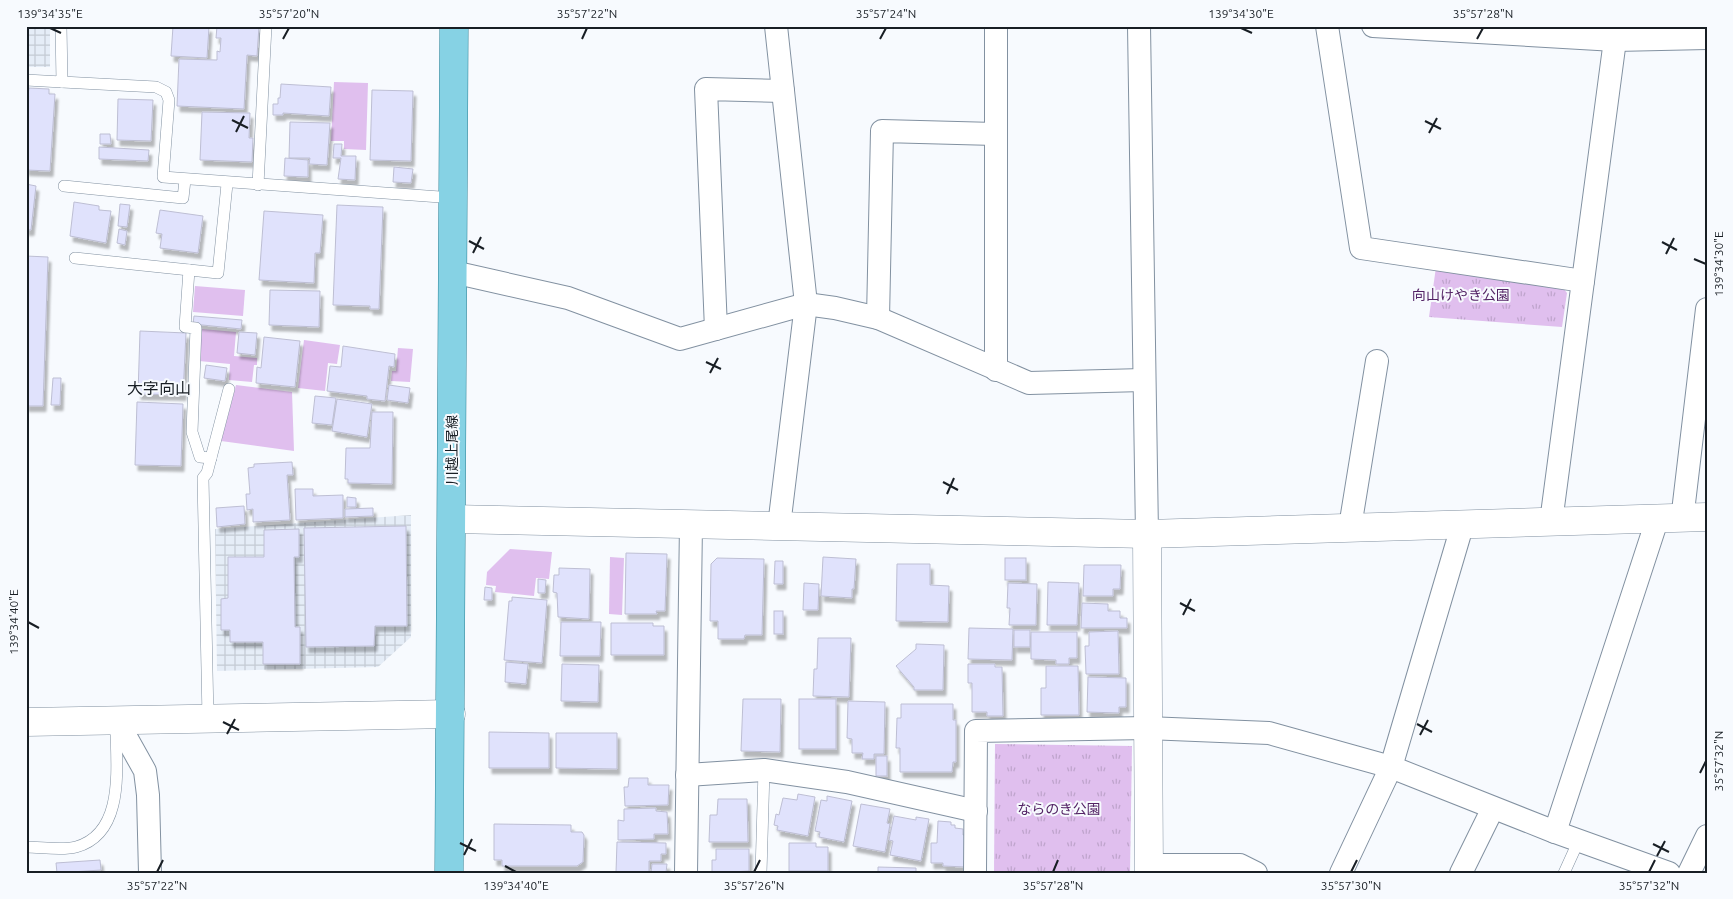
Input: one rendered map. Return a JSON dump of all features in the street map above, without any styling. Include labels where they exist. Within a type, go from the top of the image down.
[{"type":"main road","name":"川越上尾線","points":[[449,873],[454,26]]},
{"type":"street","points":[[776,26],[806,304],[779,526]]},
{"type":"street","points":[[996,26],[996,370]]},
{"type":"street","points":[[1139,26],[1143,380],[1147,534],[1149,869],[1240,865],[1256,873]]},
{"type":"street","points":[[1327,26],[1362,248],[1583,281]]},
{"type":"street","points":[[1373,26],[1615,40],[1707,38]]},
{"type":"street","points":[[1551,522],[1615,40]]},
{"type":"street","points":[[716,329],[706,89],[783,91]]},
{"type":"street","points":[[878,318],[882,131],[996,134]]},
{"type":"street","points":[[453,272],[568,298],[680,339],[806,304],[835,308],[878,318],[1029,383],[1143,380]]},
{"type":"street","points":[[1555,832],[1682,519],[1707,309]]},
{"type":"street","points":[[1350,527],[1378,361]]},
{"type":"street","points":[[452,519],[1147,534],[1682,519]]},
{"type":"street","points":[[686,873],[692,524]]},
{"type":"street","points":[[1341,873],[1391,767],[1463,524]]},
{"type":"street","points":[[26,722],[451,714]]},
{"type":"street","points":[[116,719],[145,771],[148,795],[150,873]]},
{"type":"street","points":[[975,873],[976,731],[1147,728],[1269,733],[1391,767],[1555,832],[1669,873]]},
{"type":"street","points":[[687,774],[764,770],[847,782],[976,810]]},
{"type":"street","points":[[1461,873],[1493,808]]},
{"type":"street","points":[[1689,873],[1707,836]]},
{"type":"lane","points":[[61,26],[62,82]]},
{"type":"lane","points":[[258,185],[266,26]]},
{"type":"lane","points":[[26,80],[156,87],[166,92],[169,100],[163,177],[227,184],[454,198]]},
{"type":"lane","points":[[64,186],[183,198],[185,180]]},
{"type":"lane","points":[[75,258],[218,273],[227,184]]},
{"type":"lane","points":[[189,270],[185,327],[196,328],[192,432],[200,456],[211,458]]},
{"type":"lane","points":[[208,718],[203,478],[207,473],[229,389]]},
{"type":"lane","points":[[26,847],[75,847],[92,839],[107,821],[117,793],[116,719]]},
{"type":"lane","points":[[761,873],[764,770]]},
{"type":"lane","points":[[1564,873],[1579,840]]},
{"type":"shaded area","points":[[26,26],[50,26],[50,67],[26,67]]},
{"type":"shaded area","points":[[411,515],[411,637],[378,667],[217,671],[215,529]]},
{"type":"green space","points":[[334,82],[368,83],[366,150],[344,149],[344,141],[331,141]]},
{"type":"green space","name":"向山けやき公園","points":[[1436,267],[1560,284],[1567,293],[1562,327],[1429,317]]},
{"type":"green space","points":[[195,286],[245,290],[243,316],[193,312]]},
{"type":"green space","points":[[202,329],[236,332],[234,356],[257,358],[257,365],[254,365],[252,382],[229,380],[230,364],[199,361]]},
{"type":"green space","points":[[304,340],[340,345],[337,364],[328,363],[325,391],[298,388]]},
{"type":"green space","points":[[398,348],[413,349],[410,382],[391,381],[392,371],[396,371]]},
{"type":"green space","points":[[236,385],[292,392],[294,451],[221,441]]},
{"type":"green space","points":[[510,549],[552,552],[549,579],[536,578],[534,596],[495,592],[496,586],[486,585],[487,572]]},
{"type":"green space","points":[[610,557],[624,558],[622,615],[609,614]]},
{"type":"green space","name":"ならのき公園","points":[[995,744],[1132,746],[1130,873],[994,873]]},
{"type":"building","points":[[173,26],[209,27],[207,58],[171,56]]},
{"type":"building","points":[[217,26],[259,26],[257,56],[247,55],[244,109],[177,106],[179,59],[217,60],[217,51],[220,52],[221,38],[216,38]]},
{"type":"building","points":[[281,84],[331,87],[329,116],[283,113],[283,115],[273,115],[273,104],[278,104]]},
{"type":"building","points":[[29,88],[49,89],[49,94],[55,94],[50,171],[26,170],[26,94],[28,94]]},
{"type":"building","points":[[372,90],[413,91],[411,161],[370,160]]},
{"type":"building","points":[[118,99],[153,100],[151,141],[117,140]]},
{"type":"building","points":[[202,112],[250,113],[249,138],[253,138],[252,162],[200,160]]},
{"type":"building","points":[[290,122],[330,123],[327,165],[309,164],[310,158],[289,158]]},
{"type":"building","points":[[100,134],[110,134],[111,144],[100,144]]},
{"type":"building","points":[[334,144],[342,144],[341,156],[356,156],[355,180],[338,179],[341,158],[333,158]]},
{"type":"building","points":[[99,147],[149,150],[148,161],[99,159]]},
{"type":"building","points":[[285,158],[308,160],[308,177],[284,176]]},
{"type":"building","points":[[394,167],[413,169],[411,183],[393,182]]},
{"type":"building","points":[[26,184],[36,186],[31,230],[26,230]]},
{"type":"building","points":[[74,202],[99,206],[99,210],[111,211],[106,243],[70,236]]},
{"type":"building","points":[[120,204],[130,205],[127,227],[118,226]]},
{"type":"building","points":[[337,205],[383,207],[379,309],[370,309],[370,306],[333,305]]},
{"type":"building","points":[[160,210],[203,216],[198,253],[160,248],[162,234],[156,233]]},
{"type":"building","points":[[264,211],[323,215],[320,253],[315,253],[314,283],[259,280]]},
{"type":"building","points":[[119,229],[127,231],[125,245],[117,243]]},
{"type":"building","points":[[26,256],[48,257],[43,406],[26,406]]},
{"type":"building","points":[[270,290],[320,291],[319,327],[269,325]]},
{"type":"building","points":[[194,316],[242,320],[241,329],[193,324]]},
{"type":"building","points":[[140,331],[186,333],[183,395],[138,394]]},
{"type":"building","points":[[239,332],[257,333],[255,355],[237,353]]},
{"type":"building","points":[[264,337],[300,341],[295,387],[256,383],[257,367],[261,368]]},
{"type":"building","points":[[343,346],[395,354],[394,367],[389,366],[385,401],[367,399],[367,396],[327,391],[330,366],[341,367]]},
{"type":"building","points":[[206,365],[227,368],[225,381],[204,378]]},
{"type":"building","points":[[53,378],[61,378],[60,405],[51,405]]},
{"type":"building","points":[[389,385],[410,388],[408,403],[387,400]]},
{"type":"building","points":[[315,396],[336,398],[332,425],[312,423]]},
{"type":"building","points":[[337,399],[372,404],[367,437],[332,431]]},
{"type":"building","points":[[137,402],[183,404],[181,466],[135,465]]},
{"type":"building","points":[[372,412],[393,412],[392,484],[348,483],[348,479],[345,479],[346,448],[370,448]]},
{"type":"building","points":[[292,462],[293,475],[287,475],[290,520],[253,522],[253,509],[247,510],[246,494],[250,494],[248,468],[254,467],[254,464]]},
{"type":"building","points":[[295,489],[313,489],[313,496],[343,495],[343,518],[296,520]]},
{"type":"building","points":[[347,497],[356,498],[356,507],[347,507]]},
{"type":"building","points":[[244,506],[245,524],[217,527],[216,508]]},
{"type":"building","points":[[373,508],[373,516],[345,517],[345,509]]},
{"type":"building","points":[[406,526],[407,626],[375,626],[374,646],[306,647],[304,528]]},
{"type":"building","points":[[299,529],[299,557],[294,557],[295,627],[300,627],[300,664],[263,664],[263,642],[230,642],[230,630],[221,630],[221,599],[228,598],[228,557],[264,557],[264,530]]},
{"type":"building","points":[[626,553],[667,554],[665,611],[656,611],[657,614],[625,614]]},
{"type":"building","points":[[823,557],[856,559],[852,598],[821,596]]},
{"type":"building","points":[[717,558],[764,559],[762,635],[745,635],[744,639],[718,639],[718,621],[710,621],[711,564]]},
{"type":"building","points":[[1005,558],[1026,558],[1026,580],[1005,580]]},
{"type":"building","points":[[775,561],[783,561],[783,584],[774,584]]},
{"type":"building","points":[[897,564],[930,564],[930,585],[949,586],[948,622],[896,621]]},
{"type":"building","points":[[1084,565],[1121,565],[1120,589],[1113,589],[1113,596],[1083,596]]},
{"type":"building","points":[[559,568],[590,569],[589,619],[558,617],[557,593],[553,592],[554,575],[559,575]]},
{"type":"building","points":[[538,579],[546,580],[545,593],[538,593]]},
{"type":"building","points":[[1048,582],[1079,583],[1077,625],[1047,625]]},
{"type":"building","points":[[804,583],[819,584],[818,610],[803,610]]},
{"type":"building","points":[[1008,583],[1037,584],[1036,625],[1009,625],[1010,608],[1007,608]]},
{"type":"building","points":[[485,587],[492,588],[492,600],[484,600]]},
{"type":"building","points":[[512,597],[547,600],[542,663],[504,660],[509,601],[512,601]]},
{"type":"building","points":[[1082,603],[1108,604],[1108,611],[1120,611],[1120,618],[1127,618],[1127,628],[1081,628]]},
{"type":"building","points":[[774,611],[783,611],[783,634],[774,634]]},
{"type":"building","points":[[561,622],[601,622],[600,656],[560,656]]},
{"type":"building","points":[[611,623],[653,623],[653,626],[664,626],[664,655],[611,655]]},
{"type":"building","points":[[969,628],[1013,629],[1012,660],[968,659]]},
{"type":"building","points":[[1014,630],[1030,630],[1030,647],[1014,647]]},
{"type":"building","points":[[1118,631],[1119,674],[1086,674],[1085,646],[1089,646],[1089,632]]},
{"type":"building","points":[[1031,632],[1077,632],[1077,658],[1069,658],[1069,664],[1056,664],[1056,660],[1031,659]]},
{"type":"building","points":[[818,638],[851,638],[849,697],[813,696],[814,669],[817,669]]},
{"type":"building","points":[[916,644],[944,645],[943,690],[914,690],[914,687],[896,666],[916,649]]},
{"type":"building","points":[[506,662],[528,664],[526,684],[505,682]]},
{"type":"building","points":[[562,664],[599,665],[598,702],[561,701]]},
{"type":"building","points":[[968,664],[995,664],[995,667],[1002,667],[1003,716],[987,716],[987,712],[972,712],[972,683],[968,683]]},
{"type":"building","points":[[1046,666],[1078,666],[1079,715],[1041,715],[1041,688],[1046,688]]},
{"type":"building","points":[[1088,677],[1126,678],[1126,707],[1119,707],[1119,713],[1087,712]]},
{"type":"building","points":[[743,699],[781,699],[780,752],[741,751]]},
{"type":"building","points":[[799,699],[836,699],[836,749],[799,749]]},
{"type":"building","points":[[848,701],[885,702],[884,754],[874,754],[874,759],[862,759],[863,753],[852,753],[852,739],[847,738]]},
{"type":"building","points":[[901,704],[953,704],[953,720],[956,720],[956,762],[953,762],[952,772],[900,772],[900,748],[896,748],[897,718],[901,718]]},
{"type":"building","points":[[489,732],[549,733],[549,768],[489,768]]},
{"type":"building","points":[[556,733],[617,733],[617,769],[556,768]]},
{"type":"building","points":[[876,756],[887,756],[887,776],[876,776]]},
{"type":"building","points":[[629,778],[648,778],[648,785],[669,785],[668,805],[625,806],[624,787],[628,787]]},
{"type":"building","points":[[798,794],[815,797],[808,836],[777,830],[778,826],[774,825],[776,814],[779,815],[783,798],[797,800]]},
{"type":"building","points":[[827,796],[852,801],[844,842],[819,837],[820,832],[815,831],[821,800],[827,801]]},
{"type":"building","points":[[718,799],[747,799],[748,842],[709,842],[710,815],[717,815]]},
{"type":"building","points":[[861,804],[890,809],[887,823],[890,824],[885,852],[853,846]]},
{"type":"building","points":[[656,808],[656,811],[667,812],[668,834],[654,834],[654,839],[618,840],[618,820],[624,821],[624,809]]},
{"type":"building","points":[[894,816],[916,820],[916,817],[929,819],[921,861],[890,855],[893,841],[889,840]]},
{"type":"building","points":[[938,821],[951,822],[951,825],[955,825],[955,828],[963,829],[963,835],[967,835],[966,867],[943,866],[943,863],[931,863],[931,843],[937,843]]},
{"type":"building","points":[[494,824],[571,825],[571,832],[582,832],[584,835],[583,862],[577,866],[502,866],[502,860],[494,860]]},
{"type":"building","points":[[617,842],[666,843],[666,854],[661,854],[661,861],[649,861],[649,873],[616,872]]},
{"type":"building","points":[[789,843],[816,843],[816,847],[828,847],[828,871],[789,871]]},
{"type":"building","points":[[716,849],[749,849],[749,871],[712,873],[712,860],[716,860]]},
{"type":"building","points":[[100,860],[101,870],[57,873],[56,863]]},
{"type":"building","points":[[652,864],[667,864],[666,873],[651,873]]},
{"type":"building","points":[[878,867],[916,868],[916,873],[878,873]]},
{"type":"district","name":"大字向山","points":[[159,388]]}]
